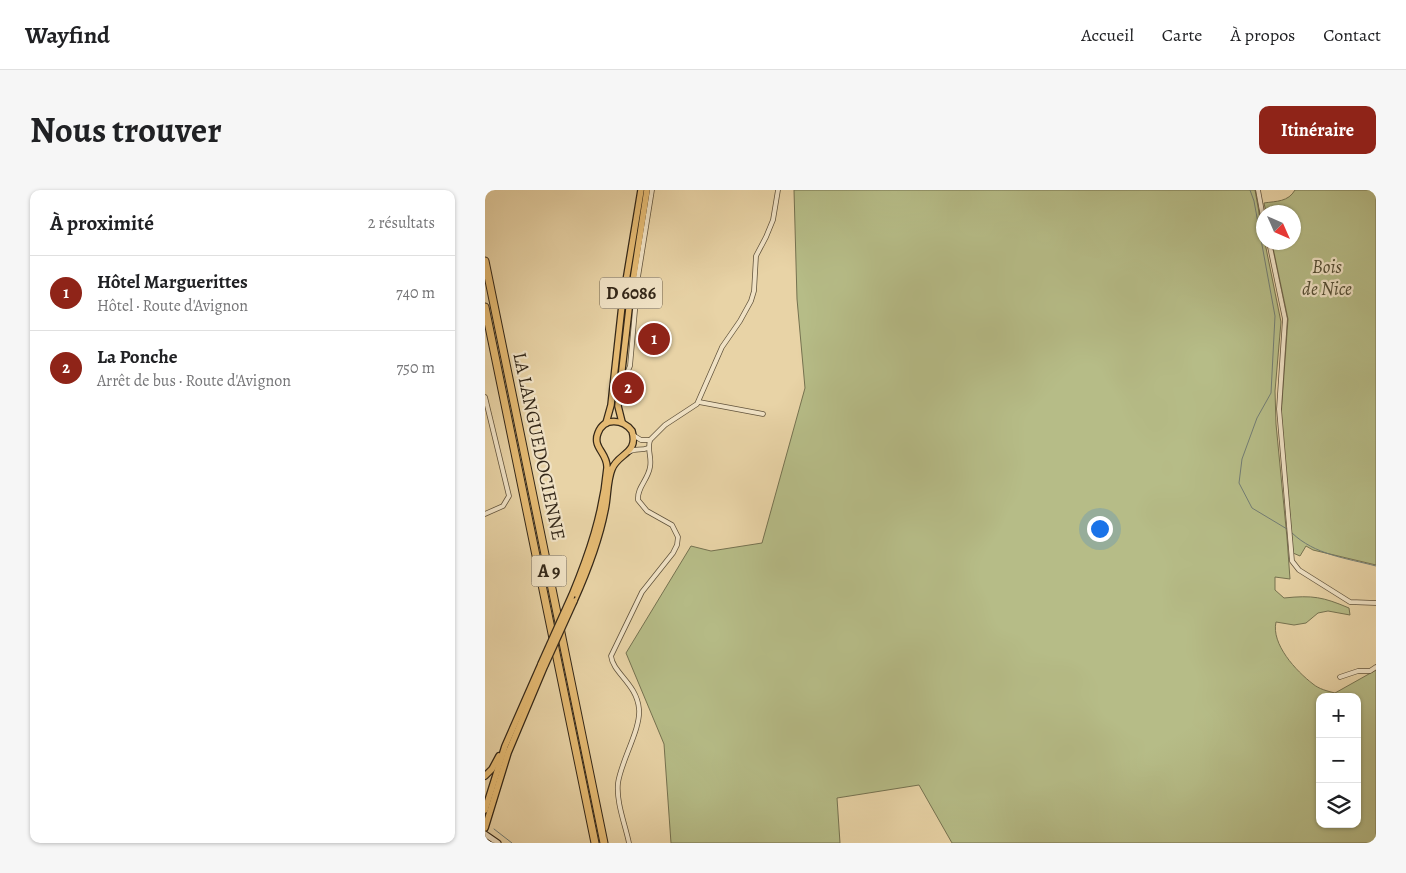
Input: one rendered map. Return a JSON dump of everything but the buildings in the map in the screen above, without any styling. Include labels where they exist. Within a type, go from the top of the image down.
[{"type":"highway","name":"LA LANGUEDOCIENNE","points":[[485,262],[603,843]]},
{"type":"highway","name":"LA LANGUEDOCIENNE","points":[[485,306],[595,843]]},
{"type":"main road","name":"D 6086","points":[[606,423],[611,405],[622,305],[641,190]]},
{"type":"main road","name":"D 6086","points":[[622,422],[618,406],[619,394],[630,300],[647,190]]},
{"type":"main road","points":[[485,776],[496,762],[543,664],[591,559],[605,510],[611,470],[633,444],[633,435],[622,422],[611,421],[606,423],[598,432],[599,450],[606,458],[607,465],[600,513],[573,598]]},
{"type":"main road","points":[[603,454],[612,458],[627,453]]},
{"type":"main road","points":[[485,828],[508,753],[543,664]]},
{"type":"main road","points":[[485,810],[514,722]]},
{"type":"main road","points":[[485,834],[497,843]]},
{"type":"street","points":[[619,394],[630,366],[637,277],[651,190]]},
{"type":"street","points":[[629,843],[619,800],[618,784],[637,722],[639,709],[635,692],[613,663],[611,656],[636,603],[649,582],[673,553],[678,540],[672,525],[647,511],[638,500],[639,489],[651,465],[647,448],[650,440],[665,426],[694,408],[699,402],[722,347],[751,301],[754,291],[756,253],[766,237],[773,220],[777,190]]},
{"type":"street","points":[[1258,190],[1261,205]]},
{"type":"street","points":[[1271,250],[1285,320],[1279,409],[1293,562],[1299,570],[1350,602],[1376,603]]},
{"type":"street","points":[[485,397],[509,495],[508,500],[503,506],[485,514]]},
{"type":"street","points":[[699,402],[763,414]]},
{"type":"street","points":[[633,435],[643,441],[650,440]]},
{"type":"street","points":[[627,453],[647,448]]},
{"type":"street","points":[[1340,677],[1376,667]]},
{"type":"green space","points":[[794,190],[1255,190],[1258,205],[1256,205],[1256,250],[1266,250],[1281,322],[1275,391],[1276,424],[1290,579],[1275,577],[1275,590],[1284,598],[1310,597],[1332,601],[1349,608],[1350,615],[1328,611],[1318,613],[1306,623],[1294,625],[1276,622],[1275,630],[1277,639],[1286,656],[1299,672],[1323,690],[1335,693],[1376,670],[1376,843],[952,843],[919,785],[837,798],[840,843],[671,843],[664,744],[626,653],[691,546],[711,551],[762,543],[805,388],[797,299]]},
{"type":"green space","name":"Bois de Nice","points":[[1295,190],[1376,190],[1376,565],[1313,550],[1306,546],[1300,556],[1293,553],[1281,416],[1288,319],[1273,250],[1301,250],[1301,205],[1264,205],[1264,203],[1286,199]]},
{"type":"waterway","points":[[1250,190],[1254,201],[1275,316],[1271,393],[1257,418],[1242,459],[1239,483],[1252,508],[1287,529]]},
{"type":"waterway","points":[[1292,533],[1321,551],[1376,566]]},
{"type":"waterway","points":[[494,829],[512,843]]},
{"type":"place","name":"Hôtel Marguerittes","points":[[654,339]]},
{"type":"place","name":"La Ponche","points":[[628,388]]}]
